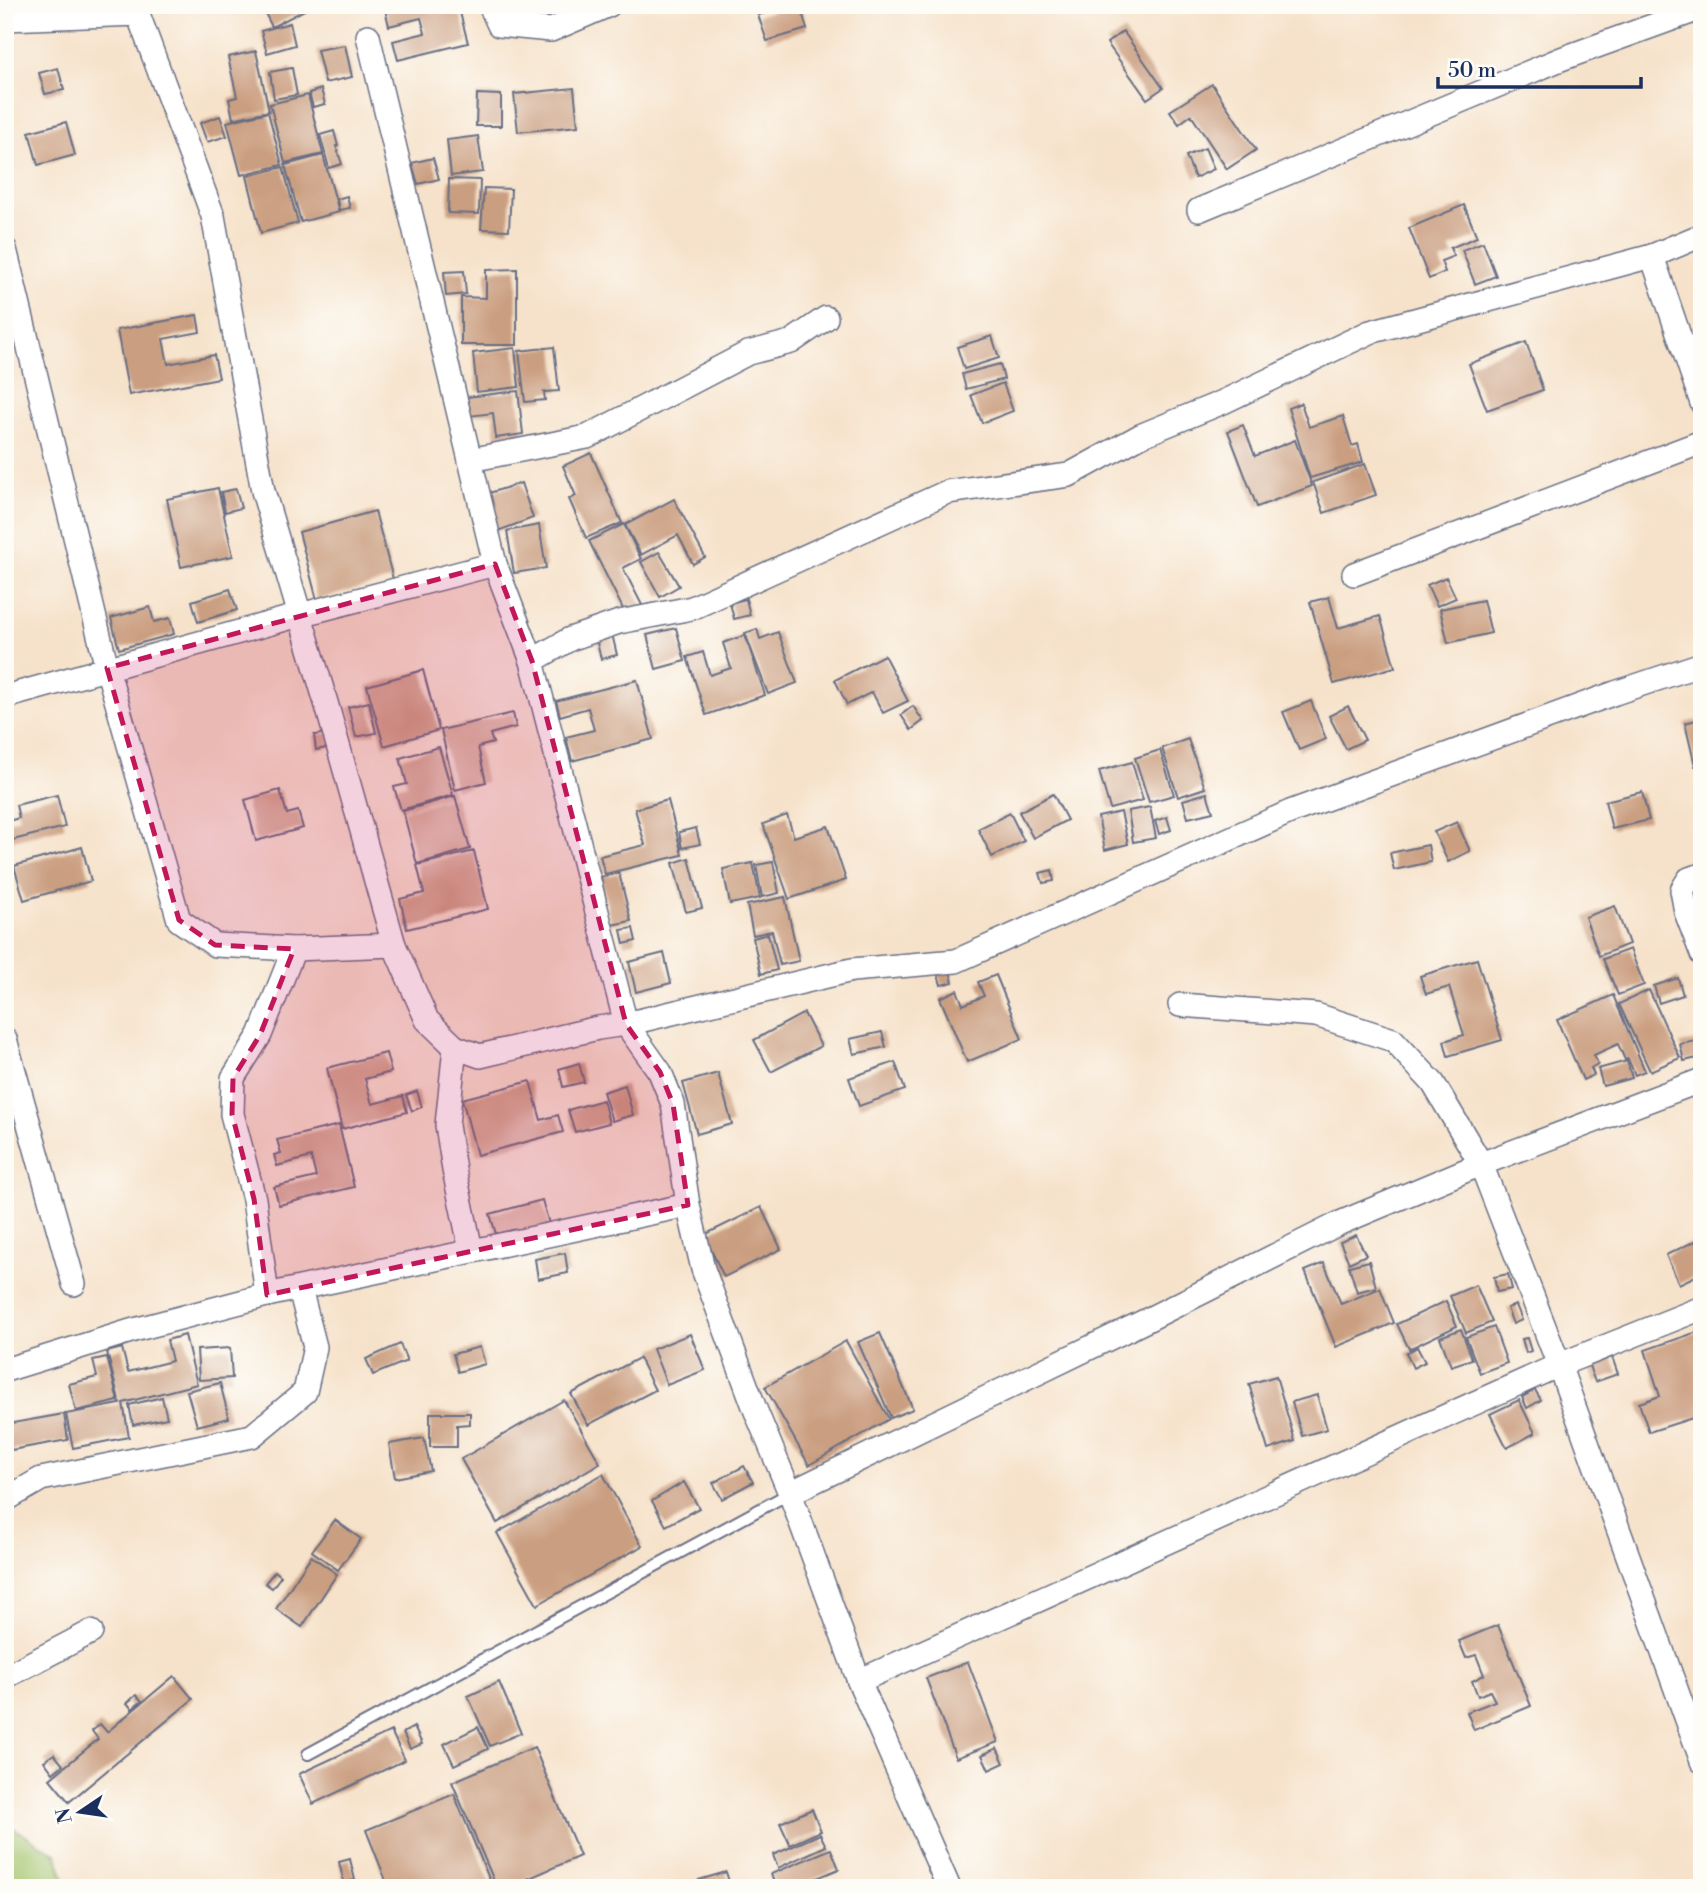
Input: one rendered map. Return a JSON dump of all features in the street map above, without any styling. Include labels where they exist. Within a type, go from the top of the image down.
[{"type":"street","points":[[490,5],[499,25],[551,30],[609,5]]},
{"type":"street","points":[[1199,211],[1561,59],[1702,8]]},
{"type":"street","points":[[5,19],[145,9],[213,216],[263,491],[394,945],[427,1020],[455,1047],[480,1056],[852,971],[956,961],[1290,812],[1615,693],[1702,664]]},
{"type":"street","points":[[368,36],[495,564],[531,661],[626,1024],[660,1072],[673,1104],[688,1205],[703,1269],[859,1681],[949,1888]]},
{"type":"street","points":[[531,661],[570,639],[619,622],[692,608],[947,492],[1069,475],[1140,436],[1223,402],[1370,332],[1652,256],[1702,235]]},
{"type":"street","points":[[5,249],[107,668],[178,920],[215,945],[294,948],[394,945]]},
{"type":"street","points":[[1652,256],[1702,403]]},
{"type":"street","points":[[470,460],[587,437],[748,353],[791,342],[826,318]]},
{"type":"street","points":[[1354,574],[1702,442]]},
{"type":"street","points":[[5,697],[495,564]]},
{"type":"street","points":[[1702,875],[1689,879],[1682,890],[1686,912],[1702,954]]},
{"type":"street","points":[[267,1295],[254,1199],[232,1114],[233,1078],[260,1035],[294,948]]},
{"type":"street","points":[[1180,1005],[1315,1015],[1393,1040],[1433,1083],[1480,1164],[1559,1365],[1702,1761]]},
{"type":"street","points":[[5,1039],[74,1284]]},
{"type":"street","points":[[455,1047],[447,1125],[471,1250]]},
{"type":"street","points":[[790,1493],[1340,1223],[1480,1164],[1702,1080]]},
{"type":"street","points":[[5,1370],[134,1330],[267,1295],[688,1205]]},
{"type":"street","points":[[5,1500],[41,1479],[252,1436],[304,1392],[315,1347],[300,1289]]},
{"type":"street","points":[[859,1681],[1559,1365],[1702,1308]]},
{"type":"street","points":[[5,1677],[92,1632]]},
{"type":"lane","points":[[308,1754],[790,1493]]},
{"type":"highlighted area","points":[[495,564],[532,661],[626,1024],[660,1072],[673,1104],[688,1205],[267,1295],[254,1199],[232,1114],[233,1078],[260,1035],[294,949],[215,945],[179,920],[107,668]]},
{"type":"green space","points":[[5,1823],[57,1855],[66,1888],[5,1888]]},
{"type":"building","points":[[261,5],[314,5],[272,27]]},
{"type":"building","points":[[384,5],[458,5],[468,43],[398,60],[393,41],[425,33],[421,18],[389,26]]},
{"type":"building","points":[[780,5],[800,5],[807,29],[767,41],[758,15],[781,9]]},
{"type":"building","points":[[290,23],[295,45],[267,53],[261,31]]},
{"type":"building","points":[[1123,31],[1163,88],[1147,99],[1107,43]]},
{"type":"building","points":[[345,45],[352,77],[325,83],[317,50]]},
{"type":"building","points":[[256,51],[269,111],[233,119],[229,99],[237,97],[228,57]]},
{"type":"building","points":[[58,68],[64,90],[45,94],[39,73]]},
{"type":"building","points":[[292,68],[297,95],[274,99],[270,72]]},
{"type":"building","points":[[1212,84],[1256,150],[1227,169],[1191,115],[1179,124],[1170,111]]},
{"type":"building","points":[[574,88],[578,126],[518,132],[514,94]]},
{"type":"building","points":[[321,89],[325,104],[313,107],[309,93]]},
{"type":"building","points":[[477,94],[501,95],[501,126],[476,126]]},
{"type":"building","points":[[308,95],[323,154],[285,163],[270,104]]},
{"type":"building","points":[[268,112],[282,165],[241,175],[227,122]]},
{"type":"building","points":[[220,116],[227,136],[207,142],[200,123]]},
{"type":"building","points":[[66,122],[75,155],[38,165],[29,132]]},
{"type":"building","points":[[334,131],[342,164],[329,168],[320,135]]},
{"type":"building","points":[[478,136],[483,172],[451,176],[447,140]]},
{"type":"building","points":[[1205,148],[1214,169],[1195,178],[1186,156]]},
{"type":"building","points":[[323,155],[339,212],[301,222],[285,165]]},
{"type":"building","points":[[433,158],[439,179],[418,184],[412,163]]},
{"type":"building","points":[[283,167],[298,223],[261,233],[247,176]]},
{"type":"building","points":[[449,179],[480,180],[479,214],[448,213]]},
{"type":"building","points":[[484,188],[511,189],[509,230],[481,229]]},
{"type":"building","points":[[347,196],[350,208],[339,210],[337,199]]},
{"type":"building","points":[[1464,205],[1477,237],[1450,248],[1454,256],[1441,261],[1445,272],[1429,279],[1409,228]]},
{"type":"building","points":[[1483,242],[1496,276],[1475,284],[1462,250]]},
{"type":"building","points":[[517,269],[517,345],[461,345],[461,297],[486,298],[486,270]]},
{"type":"building","points":[[464,271],[466,294],[446,296],[444,272]]},
{"type":"building","points":[[197,315],[200,332],[163,339],[168,364],[214,355],[219,378],[129,395],[117,330]]},
{"type":"building","points":[[992,336],[999,358],[964,369],[957,347]]},
{"type":"building","points":[[1526,342],[1543,390],[1487,410],[1469,364]]},
{"type":"building","points":[[554,347],[559,391],[544,392],[545,400],[525,402],[519,351]]},
{"type":"building","points":[[515,348],[519,387],[477,392],[473,353]]},
{"type":"building","points":[[1000,364],[1004,379],[966,389],[962,374]]},
{"type":"building","points":[[1003,383],[1013,411],[982,423],[971,395]]},
{"type":"building","points":[[518,391],[523,434],[496,438],[493,413],[469,416],[467,397]]},
{"type":"building","points":[[1301,403],[1309,427],[1343,416],[1352,446],[1358,444],[1363,462],[1310,478],[1288,408]]},
{"type":"building","points":[[1243,425],[1255,456],[1295,440],[1312,486],[1257,507],[1228,431]]},
{"type":"building","points":[[591,453],[622,523],[586,538],[569,499],[576,496],[563,466]]},
{"type":"building","points":[[1365,464],[1376,495],[1324,513],[1313,482]]},
{"type":"building","points":[[521,483],[533,518],[495,532],[483,495]]},
{"type":"building","points":[[218,488],[233,556],[181,567],[167,499]]},
{"type":"building","points":[[236,489],[241,508],[225,512],[221,492]]},
{"type":"building","points":[[674,499],[705,557],[693,564],[678,535],[641,555],[625,525]]},
{"type":"building","points":[[375,511],[393,579],[317,600],[299,532]]},
{"type":"building","points":[[624,524],[641,559],[623,568],[644,609],[627,617],[589,541]]},
{"type":"building","points":[[539,525],[546,568],[514,573],[507,531]]},
{"type":"building","points":[[659,552],[679,586],[660,597],[641,562]]},
{"type":"building","points":[[1446,577],[1456,598],[1437,606],[1427,585]]},
{"type":"building","points":[[230,589],[237,610],[198,622],[192,601]]},
{"type":"building","points":[[1329,597],[1338,628],[1380,616],[1395,667],[1334,684],[1310,602]]},
{"type":"building","points":[[746,599],[750,615],[734,619],[730,603]]},
{"type":"building","points":[[1483,600],[1491,633],[1448,643],[1440,609]]},
{"type":"building","points":[[150,607],[154,622],[170,618],[174,634],[119,649],[111,618]]},
{"type":"building","points":[[676,628],[685,661],[656,669],[647,635]]},
{"type":"building","points":[[757,629],[760,639],[778,632],[797,683],[768,694],[745,633]]},
{"type":"building","points":[[612,634],[617,655],[601,659],[596,639]]},
{"type":"building","points":[[745,635],[765,695],[706,715],[687,657],[703,652],[710,675],[731,668],[723,643]]},
{"type":"building","points":[[884,655],[908,701],[883,713],[872,692],[847,705],[835,680]]},
{"type":"building","points":[[423,670],[439,730],[384,746],[367,686]]},
{"type":"building","points":[[637,680],[653,739],[572,761],[566,737],[594,730],[588,708],[560,716],[556,701]]},
{"type":"building","points":[[1311,701],[1326,739],[1299,750],[1283,712]]},
{"type":"building","points":[[369,702],[376,733],[356,737],[348,707]]},
{"type":"building","points":[[913,706],[923,721],[911,730],[901,715]]},
{"type":"building","points":[[1348,706],[1365,740],[1346,749],[1329,716]]},
{"type":"building","points":[[513,713],[516,727],[490,734],[493,743],[478,747],[486,782],[455,790],[441,730]]},
{"type":"building","points":[[1696,720],[1702,737],[1702,765],[1695,766],[1685,723]]},
{"type":"building","points":[[329,733],[332,747],[316,750],[314,735]]},
{"type":"building","points":[[1188,739],[1205,788],[1178,797],[1162,748]]},
{"type":"building","points":[[439,747],[453,795],[401,810],[394,787],[407,784],[400,758]]},
{"type":"building","points":[[1160,750],[1174,795],[1149,802],[1135,758]]},
{"type":"building","points":[[1132,762],[1143,800],[1110,809],[1099,771]]},
{"type":"building","points":[[280,790],[287,814],[298,811],[303,828],[256,841],[245,800]]},
{"type":"building","points":[[1642,792],[1649,820],[1612,829],[1605,801]]},
{"type":"building","points":[[1207,793],[1213,812],[1188,818],[1183,800]]},
{"type":"building","points":[[1053,794],[1067,820],[1033,838],[1019,812]]},
{"type":"building","points":[[57,795],[65,827],[5,842],[5,822],[19,818],[16,805]]},
{"type":"building","points":[[455,796],[470,849],[417,864],[403,811]]},
{"type":"building","points":[[668,800],[682,855],[605,874],[600,856],[645,845],[635,809]]},
{"type":"building","points":[[1150,807],[1156,838],[1133,842],[1128,811]]},
{"type":"building","points":[[1121,812],[1128,844],[1105,850],[1098,817]]},
{"type":"building","points":[[1010,813],[1024,841],[992,857],[978,829]]},
{"type":"building","points":[[787,815],[794,837],[828,826],[846,880],[789,899],[763,824]]},
{"type":"building","points":[[1167,817],[1171,830],[1159,834],[1155,821]]},
{"type":"building","points":[[1457,822],[1470,851],[1448,862],[1434,832]]},
{"type":"building","points":[[696,828],[700,844],[682,848],[679,832]]},
{"type":"building","points":[[1428,845],[1431,862],[1394,870],[1390,853]]},
{"type":"building","points":[[82,847],[91,881],[24,900],[14,866]]},
{"type":"building","points":[[474,851],[488,909],[407,929],[400,899],[424,893],[417,865]]},
{"type":"building","points":[[689,858],[702,908],[686,912],[673,863]]},
{"type":"building","points":[[773,862],[779,893],[762,897],[756,865]]},
{"type":"building","points":[[753,863],[760,898],[730,904],[723,869]]},
{"type":"building","points":[[1052,870],[1054,881],[1043,883],[1040,873]]},
{"type":"building","points":[[619,873],[631,921],[611,925],[601,877]]},
{"type":"building","points":[[785,897],[799,961],[780,965],[772,931],[753,935],[747,905]]},
{"type":"building","points":[[1615,906],[1629,944],[1599,956],[1585,917]]},
{"type":"building","points":[[633,928],[636,941],[624,944],[621,930]]},
{"type":"building","points":[[768,934],[777,970],[761,974],[753,938]]},
{"type":"building","points":[[1630,949],[1644,985],[1618,995],[1603,959]]},
{"type":"building","points":[[664,953],[671,983],[636,992],[629,962]]},
{"type":"building","points":[[1477,959],[1502,1040],[1448,1056],[1444,1041],[1464,1035],[1449,987],[1426,994],[1420,976]]},
{"type":"building","points":[[949,968],[953,982],[941,985],[937,971]]},
{"type":"building","points":[[996,975],[1022,1039],[967,1062],[940,998],[957,990],[963,1005],[984,996],[978,982]]},
{"type":"building","points":[[1678,978],[1683,995],[1659,1003],[1654,986]]},
{"type":"building","points":[[1649,990],[1680,1058],[1650,1071],[1619,1004]]},
{"type":"building","points":[[1613,995],[1645,1071],[1635,1075],[1618,1044],[1594,1055],[1598,1065],[1591,1068],[1594,1075],[1583,1080],[1557,1020]]},
{"type":"building","points":[[804,1013],[821,1046],[771,1072],[754,1040]]},
{"type":"building","points":[[882,1032],[886,1047],[854,1054],[850,1039]]},
{"type":"building","points":[[1702,1040],[1702,1057],[1684,1061],[1680,1044]]},
{"type":"building","points":[[386,1053],[391,1072],[365,1079],[372,1104],[403,1096],[407,1112],[342,1129],[327,1068]]},
{"type":"building","points":[[1627,1061],[1632,1078],[1603,1086],[1598,1069]]},
{"type":"building","points":[[895,1062],[905,1090],[859,1106],[849,1078]]},
{"type":"building","points":[[579,1063],[584,1082],[563,1087],[559,1069]]},
{"type":"building","points":[[718,1073],[732,1124],[697,1134],[683,1083]]},
{"type":"building","points":[[530,1081],[541,1120],[558,1115],[563,1132],[477,1155],[462,1099]]},
{"type":"building","points":[[625,1085],[633,1115],[612,1121],[603,1092]]},
{"type":"building","points":[[417,1091],[422,1107],[412,1111],[406,1095]]},
{"type":"building","points":[[603,1100],[609,1123],[575,1132],[568,1110]]},
{"type":"building","points":[[339,1125],[354,1187],[279,1205],[274,1187],[316,1177],[311,1157],[277,1166],[274,1155],[281,1153],[277,1140]]},
{"type":"building","points":[[542,1200],[550,1227],[518,1237],[516,1229],[496,1234],[490,1214]]},
{"type":"building","points":[[761,1207],[781,1249],[724,1277],[704,1235]]},
{"type":"building","points":[[1356,1235],[1366,1255],[1349,1263],[1340,1242]]},
{"type":"building","points":[[1695,1241],[1702,1255],[1702,1273],[1679,1284],[1666,1255]]},
{"type":"building","points":[[565,1253],[568,1273],[538,1279],[535,1259]]},
{"type":"building","points":[[1369,1261],[1376,1287],[1357,1292],[1349,1266]]},
{"type":"building","points":[[1324,1263],[1341,1304],[1380,1288],[1394,1323],[1336,1347],[1305,1271]]},
{"type":"building","points":[[1508,1274],[1512,1289],[1497,1292],[1494,1277]]},
{"type":"building","points":[[1476,1285],[1492,1322],[1466,1333],[1450,1296]]},
{"type":"building","points":[[1446,1301],[1457,1326],[1409,1349],[1397,1324]]},
{"type":"building","points":[[1516,1305],[1522,1320],[1513,1324],[1507,1308]]},
{"type":"building","points":[[1494,1327],[1507,1363],[1480,1373],[1466,1337]]},
{"type":"building","points":[[1461,1329],[1472,1359],[1451,1366],[1440,1337]]},
{"type":"building","points":[[1700,1331],[1702,1415],[1649,1432],[1639,1403],[1660,1396],[1645,1350]]},
{"type":"building","points":[[880,1333],[913,1409],[891,1418],[858,1342]]},
{"type":"building","points":[[690,1334],[705,1370],[667,1385],[653,1349]]},
{"type":"building","points":[[185,1335],[197,1384],[123,1403],[129,1437],[73,1448],[66,1414],[120,1404],[107,1352],[122,1348],[128,1372],[172,1361],[167,1340]]},
{"type":"building","points":[[1527,1338],[1531,1351],[1526,1353],[1522,1339]]},
{"type":"building","points":[[846,1341],[889,1419],[809,1465],[765,1387]]},
{"type":"building","points":[[400,1344],[407,1361],[373,1375],[366,1359]]},
{"type":"building","points":[[480,1347],[485,1364],[458,1372],[453,1354]]},
{"type":"building","points":[[1417,1347],[1425,1362],[1413,1368],[1406,1353]]},
{"type":"building","points":[[230,1348],[232,1378],[199,1380],[197,1350]]},
{"type":"building","points":[[107,1357],[118,1401],[76,1411],[69,1384],[97,1377],[93,1360]]},
{"type":"building","points":[[1612,1357],[1618,1374],[1595,1382],[1589,1366]]},
{"type":"building","points":[[639,1358],[655,1390],[588,1425],[571,1394]]},
{"type":"building","points":[[1276,1376],[1295,1441],[1268,1450],[1249,1384]]},
{"type":"building","points":[[220,1383],[229,1418],[197,1426],[187,1391]]},
{"type":"building","points":[[1535,1390],[1541,1400],[1527,1408],[1522,1397]]},
{"type":"building","points":[[1317,1395],[1327,1429],[1302,1436],[1292,1402]]},
{"type":"building","points":[[162,1397],[167,1418],[133,1425],[129,1405]]},
{"type":"building","points":[[564,1400],[600,1463],[497,1523],[461,1459]]},
{"type":"building","points":[[1519,1400],[1535,1433],[1507,1448],[1490,1414]]},
{"type":"building","points":[[430,1413],[470,1413],[470,1424],[457,1425],[457,1447],[430,1447]]},
{"type":"building","points":[[64,1414],[68,1440],[11,1450],[7,1424]]},
{"type":"building","points":[[424,1438],[431,1471],[395,1478],[389,1444]]},
{"type":"building","points":[[744,1466],[753,1482],[722,1499],[713,1483]]},
{"type":"building","points":[[603,1474],[642,1546],[537,1605],[497,1533]]},
{"type":"building","points":[[684,1482],[699,1508],[666,1526],[652,1501]]},
{"type":"building","points":[[335,1520],[361,1539],[338,1570],[312,1551]]},
{"type":"building","points":[[311,1556],[337,1574],[302,1627],[276,1609]]},
{"type":"building","points":[[275,1571],[281,1576],[272,1588],[265,1583]]},
{"type":"building","points":[[1498,1625],[1531,1706],[1474,1730],[1467,1712],[1495,1701],[1490,1691],[1478,1696],[1472,1681],[1484,1675],[1476,1655],[1466,1658],[1459,1641]]},
{"type":"building","points":[[968,1662],[998,1742],[956,1758],[926,1678]]},
{"type":"building","points":[[174,1676],[193,1699],[69,1802],[50,1779],[98,1739],[92,1731],[100,1724],[107,1732]]},
{"type":"building","points":[[499,1682],[521,1733],[490,1746],[468,1696]]},
{"type":"building","points":[[136,1695],[142,1701],[132,1709],[127,1703]]},
{"type":"building","points":[[414,1727],[422,1744],[410,1749],[403,1733]]},
{"type":"building","points":[[478,1727],[488,1749],[454,1765],[444,1744]]},
{"type":"building","points":[[391,1731],[405,1760],[313,1804],[299,1774]]},
{"type":"building","points":[[534,1747],[580,1856],[507,1888],[497,1888],[452,1782]]},
{"type":"building","points":[[997,1748],[1004,1763],[989,1770],[982,1755]]},
{"type":"building","points":[[54,1754],[63,1765],[53,1773],[44,1761]]},
{"type":"building","points":[[454,1794],[493,1888],[389,1888],[366,1830]]},
{"type":"building","points":[[812,1809],[821,1831],[790,1845],[780,1823]]},
{"type":"building","points":[[820,1834],[826,1846],[778,1868],[773,1855]]},
{"type":"building","points":[[831,1849],[839,1869],[793,1888],[776,1888],[771,1874]]},
{"type":"building","points":[[350,1859],[355,1880],[344,1883],[339,1862]]},
{"type":"building","points":[[726,1872],[731,1888],[701,1888],[699,1880]]}]
